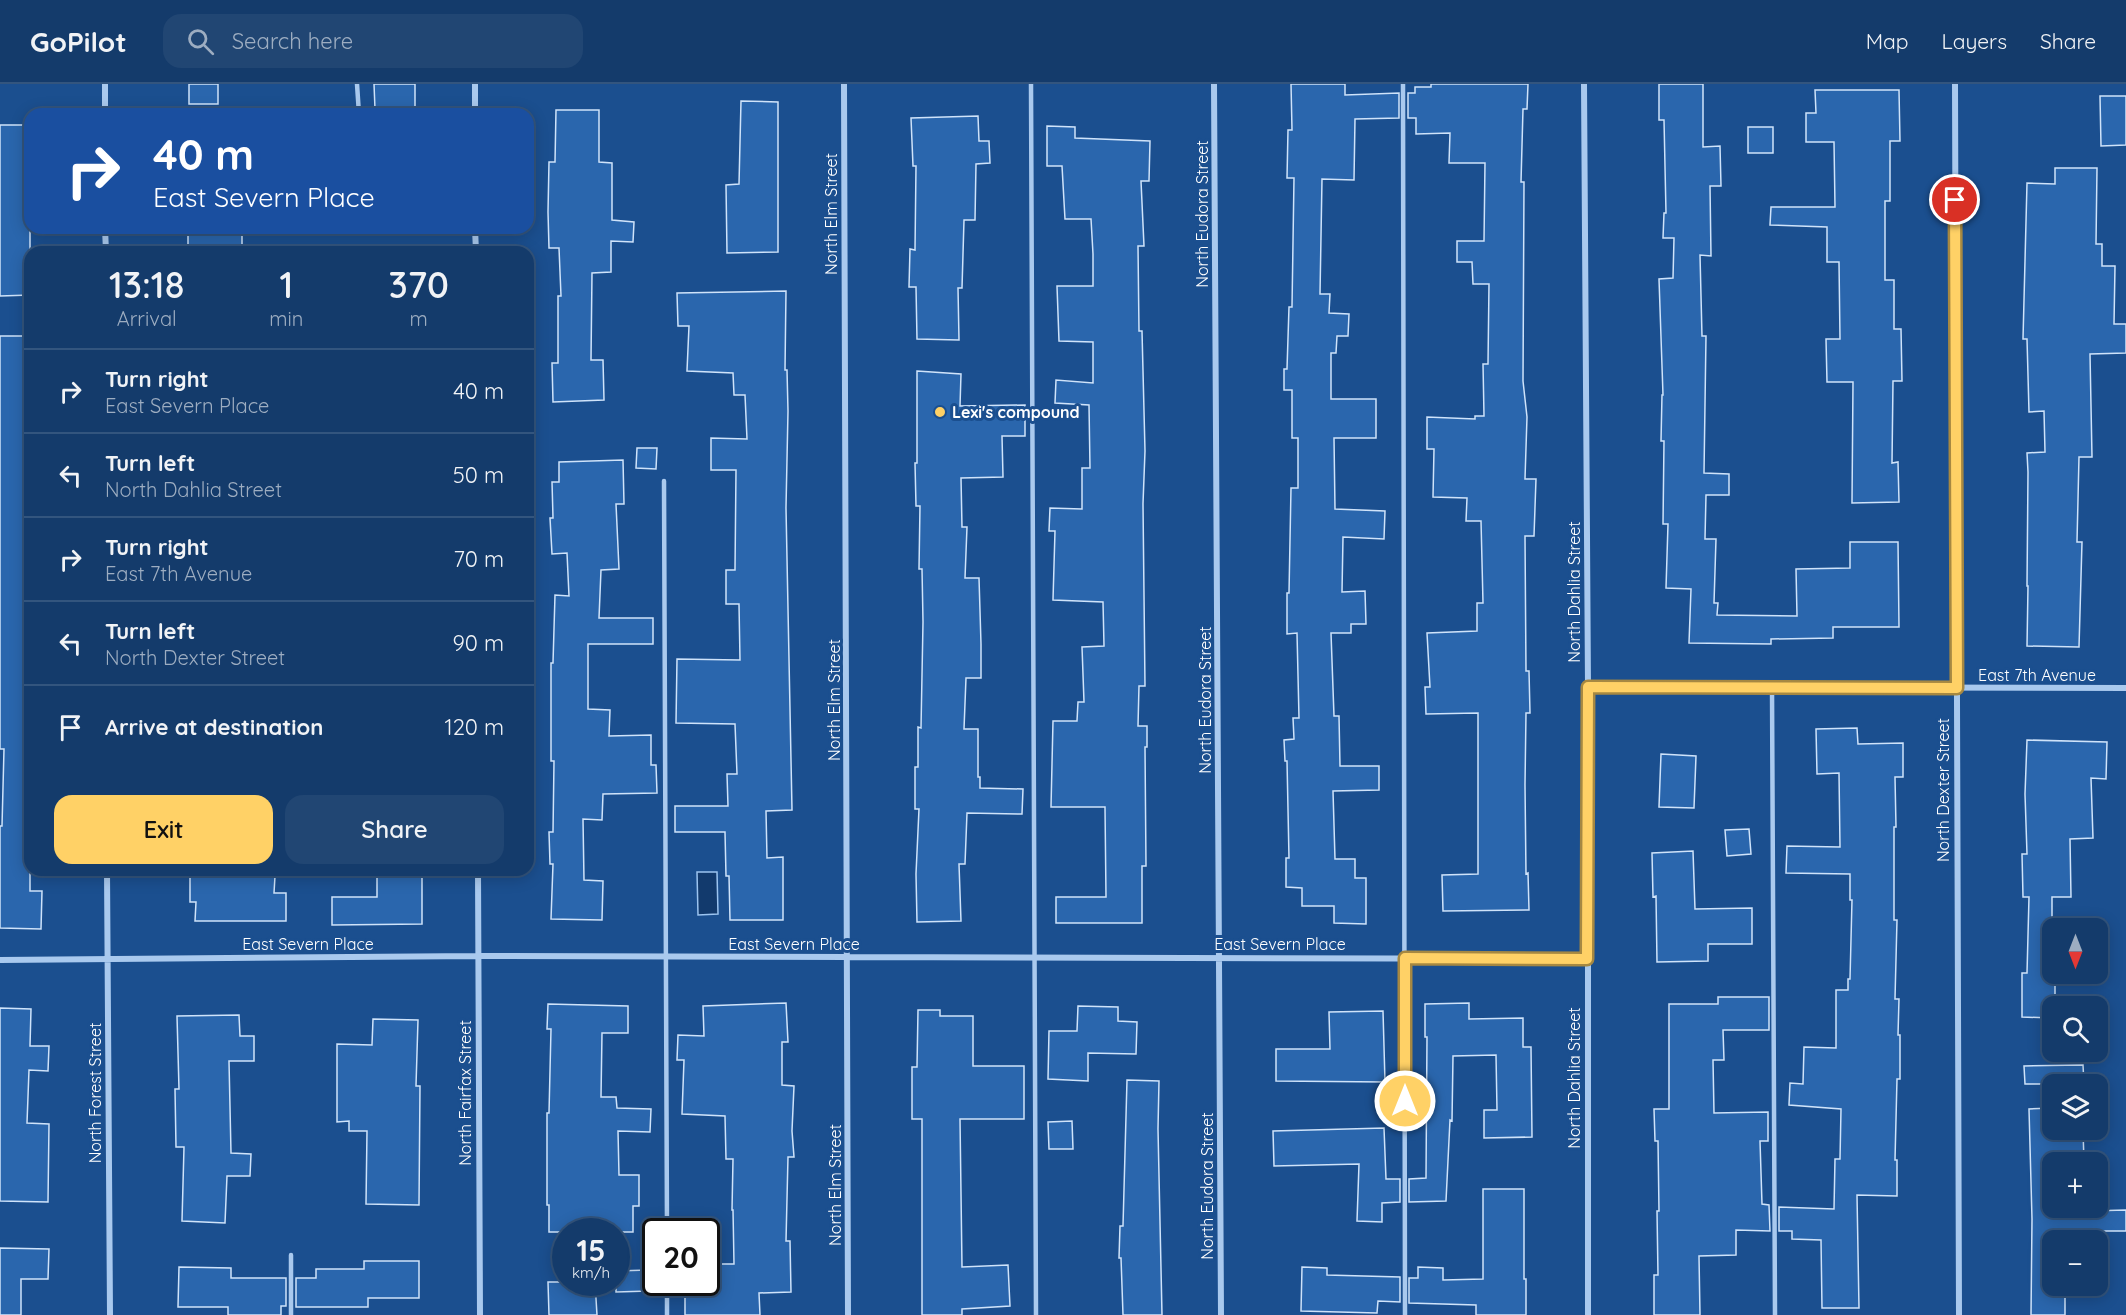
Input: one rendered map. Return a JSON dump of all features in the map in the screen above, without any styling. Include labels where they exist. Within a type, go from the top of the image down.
[{"type":"street","points":[[105,84],[105,108]]},
{"type":"street","points":[[475,84],[475,108]]},
{"type":"street","name":"North Elm Street","points":[[844,84],[848,1315]]},
{"type":"street","name":"North Eudora Street","points":[[1215,84],[1221,1315]]},
{"type":"street","name":"North Dahlia Street","points":[[1584,84],[1588,687],[1588,1315]]},
{"type":"street","name":"North Dexter Street","points":[[1954,84],[1959,1315]]},
{"type":"street","name":"East 7th Avenue","points":[[1588,687],[2126,688]]},
{"type":"street","name":"North Forest Street","points":[[107,876],[110,1315]]},
{"type":"street","name":"North Fairfax Street","points":[[477,876],[480,1315]]},
{"type":"street","name":"East Severn Place","points":[[0,960],[478,957],[1587,959]]},
{"type":"lane","points":[[357,84],[359,108]]},
{"type":"lane","points":[[1031,84],[1036,1315]]},
{"type":"lane","points":[[1403,84],[1405,1315]]},
{"type":"lane","points":[[664,482],[667,1218]]},
{"type":"lane","points":[[1772,687],[1775,1315]]},
{"type":"lane","points":[[291,1256],[291,1315]]},
{"type":"lane","points":[[667,1296],[667,1315]]},
{"type":"water","points":[[697,872],[717,872],[718,914],[698,915]]},
{"type":"building","points":[[189,84],[218,84],[218,104],[189,104]]},
{"type":"building","points":[[374,84],[415,84],[415,108],[375,108]]},
{"type":"building","points":[[1291,84],[1345,84],[1345,95],[1399,93],[1399,118],[1355,119],[1354,180],[1322,179],[1320,294],[1330,294],[1329,313],[1349,314],[1348,336],[1337,336],[1336,353],[1331,353],[1331,399],[1376,399],[1376,438],[1334,438],[1335,509],[1385,511],[1384,539],[1343,537],[1342,592],[1365,591],[1366,624],[1351,624],[1351,633],[1331,633],[1334,716],[1339,716],[1340,766],[1379,766],[1379,790],[1333,791],[1335,859],[1355,859],[1355,878],[1366,878],[1366,924],[1334,923],[1334,906],[1302,906],[1302,888],[1286,887],[1286,858],[1289,858],[1287,761],[1285,761],[1284,740],[1294,739],[1293,718],[1299,718],[1297,633],[1287,634],[1291,488],[1298,488],[1298,438],[1292,438],[1292,390],[1284,390],[1289,307],[1292,307],[1294,178],[1287,178],[1288,130],[1292,130]]},
{"type":"building","points":[[1431,84],[1528,84],[1527,109],[1523,109],[1521,182],[1524,182],[1523,381],[1527,417],[1525,479],[1536,479],[1534,536],[1525,536],[1526,671],[1529,671],[1530,713],[1526,713],[1525,785],[1526,874],[1528,873],[1529,910],[1443,911],[1442,875],[1478,874],[1478,713],[1426,714],[1425,687],[1430,687],[1427,633],[1477,631],[1477,603],[1483,603],[1481,521],[1466,521],[1467,498],[1433,497],[1434,449],[1427,449],[1427,417],[1475,419],[1475,416],[1484,416],[1483,364],[1488,364],[1489,284],[1473,284],[1472,262],[1457,262],[1457,241],[1484,241],[1485,163],[1449,163],[1450,133],[1416,134],[1416,118],[1408,118],[1408,93],[1415,93],[1415,87],[1431,87]]},
{"type":"building","points":[[1659,84],[1703,84],[1703,147],[1720,146],[1721,186],[1710,186],[1711,256],[1700,255],[1702,336],[1706,336],[1704,473],[1729,474],[1729,495],[1706,495],[1705,539],[1716,539],[1714,603],[1718,603],[1717,615],[1797,616],[1796,569],[1850,568],[1850,542],[1898,542],[1899,627],[1833,627],[1833,638],[1771,639],[1771,644],[1689,643],[1691,589],[1666,588],[1668,524],[1663,524],[1664,441],[1661,441],[1663,395],[1659,279],[1673,278],[1674,238],[1663,238],[1664,213],[1666,213],[1664,120],[1659,120]]},
{"type":"building","points":[[1815,90],[1899,90],[1900,141],[1890,141],[1890,201],[1885,201],[1885,280],[1894,280],[1894,329],[1901,329],[1902,381],[1893,381],[1892,463],[1898,462],[1899,502],[1852,503],[1853,382],[1827,382],[1826,339],[1840,339],[1839,262],[1827,262],[1827,227],[1770,225],[1771,207],[1835,207],[1834,142],[1806,142],[1806,113],[1816,113]]},
{"type":"building","points":[[2100,96],[2126,96],[2126,145],[2101,146]]},
{"type":"building","points":[[741,101],[778,102],[778,252],[727,253],[726,185],[739,184]]},
{"type":"building","points":[[556,110],[599,110],[599,162],[612,163],[612,220],[634,222],[633,242],[611,241],[611,272],[592,273],[591,360],[603,360],[604,400],[553,402],[552,363],[558,363],[558,296],[561,296],[559,248],[549,248],[548,212],[549,162],[555,162]]},
{"type":"building","points":[[978,116],[979,141],[989,141],[990,163],[976,164],[975,220],[964,220],[962,288],[958,288],[959,340],[917,339],[916,287],[909,287],[910,249],[915,250],[916,166],[913,166],[911,118]]},
{"type":"building","points":[[0,125],[24,125],[24,234],[30,234],[30,246],[24,246],[24,295],[0,296]]},
{"type":"building","points":[[1047,126],[1075,127],[1075,138],[1150,141],[1149,181],[1141,181],[1144,246],[1138,246],[1139,331],[1142,331],[1145,451],[1143,504],[1145,686],[1139,686],[1138,726],[1147,726],[1147,747],[1145,747],[1146,866],[1142,866],[1142,923],[1056,923],[1056,897],[1106,897],[1105,807],[1051,807],[1053,721],[1077,721],[1078,702],[1084,702],[1082,647],[1104,646],[1103,602],[1053,600],[1055,531],[1049,531],[1050,508],[1082,509],[1082,468],[1090,468],[1089,405],[1055,403],[1056,380],[1093,383],[1093,342],[1059,341],[1057,286],[1093,286],[1093,254],[1091,219],[1065,219],[1062,166],[1047,166]]},
{"type":"building","points":[[1748,127],[1773,127],[1773,153],[1748,153]]},
{"type":"building","points":[[2055,168],[2097,168],[2096,244],[2102,244],[2102,266],[2115,266],[2114,324],[2126,324],[2126,353],[2090,354],[2092,457],[2079,457],[2077,542],[2082,542],[2079,647],[2027,646],[2027,453],[2045,452],[2044,411],[2029,412],[2027,339],[2023,339],[2027,183],[2055,184]]},
{"type":"building","points":[[188,234],[242,234],[242,246],[188,246]]},
{"type":"building","points":[[786,291],[785,370],[787,370],[788,411],[786,508],[792,810],[766,811],[767,858],[783,857],[783,920],[730,920],[725,832],[675,832],[675,806],[728,806],[727,774],[737,774],[735,724],[676,723],[677,659],[740,660],[739,604],[726,604],[726,570],[735,570],[736,470],[711,470],[711,438],[747,439],[745,395],[734,395],[733,373],[687,371],[689,326],[678,326],[677,293]]},
{"type":"building","points":[[0,336],[24,336],[24,876],[30,876],[30,891],[42,891],[41,929],[0,928],[0,826],[2,826],[4,749],[0,749]]},
{"type":"building","points":[[917,371],[961,374],[960,406],[1025,405],[1025,436],[1002,436],[1003,477],[961,478],[962,527],[967,527],[965,578],[979,578],[981,644],[981,678],[966,678],[964,729],[978,729],[980,788],[1023,789],[1022,814],[967,813],[965,864],[959,864],[961,921],[917,922],[916,874],[919,809],[915,809],[915,767],[918,767],[918,727],[921,728],[923,622],[922,569],[919,569],[920,506],[916,506]]},
{"type":"building","points":[[637,448],[657,448],[656,469],[636,468]]},
{"type":"building","points":[[623,460],[624,504],[616,504],[619,569],[601,570],[599,618],[653,618],[653,644],[588,644],[588,709],[610,710],[609,736],[651,735],[651,765],[656,765],[657,793],[603,794],[602,820],[583,819],[584,880],[603,881],[602,920],[551,919],[553,864],[550,864],[549,832],[553,832],[554,761],[551,761],[551,663],[553,663],[555,595],[569,596],[567,553],[552,554],[550,518],[553,518],[552,482],[559,482],[559,462]]},
{"type":"building","points":[[1857,728],[1858,744],[1903,743],[1903,777],[1895,777],[1896,827],[1894,827],[1894,920],[1897,920],[1895,999],[1899,999],[1898,1035],[1900,1035],[1895,1160],[1897,1160],[1897,1196],[1857,1195],[1859,1308],[1822,1308],[1821,1240],[1792,1239],[1792,1231],[1779,1231],[1779,1207],[1834,1209],[1835,1159],[1840,1159],[1841,1109],[1789,1105],[1790,1083],[1803,1084],[1804,1047],[1836,1048],[1836,990],[1848,990],[1848,979],[1850,979],[1852,900],[1850,900],[1850,874],[1786,873],[1787,846],[1840,847],[1839,773],[1817,774],[1816,729]]},
{"type":"building","points":[[2027,740],[2107,742],[2106,779],[2091,778],[2093,838],[2070,839],[2071,897],[2052,897],[2052,918],[2042,918],[2042,984],[2055,984],[2055,996],[2042,996],[2042,1018],[2022,1017],[2022,973],[2027,973],[2029,897],[2023,897],[2022,854],[2027,854],[2025,794]]},
{"type":"building","points":[[1661,754],[1696,756],[1694,808],[1659,807]]},
{"type":"building","points":[[1749,829],[1751,854],[1727,856],[1725,830]]},
{"type":"building","points":[[1693,851],[1695,909],[1752,908],[1752,944],[1708,944],[1708,961],[1657,962],[1656,896],[1653,897],[1652,853]]},
{"type":"building","points":[[190,876],[275,876],[274,893],[286,893],[286,921],[195,921],[196,902],[190,902]]},
{"type":"building","points":[[377,876],[422,876],[422,924],[332,925],[332,897],[377,897]]},
{"type":"building","points":[[1718,997],[1769,997],[1769,1030],[1723,1030],[1724,1060],[1713,1060],[1714,1113],[1768,1112],[1768,1141],[1760,1141],[1762,1204],[1769,1205],[1770,1231],[1736,1230],[1736,1255],[1699,1256],[1700,1315],[1654,1315],[1654,1275],[1658,1275],[1657,1211],[1659,1211],[1658,1141],[1655,1141],[1654,1109],[1669,1109],[1669,1004],[1718,1004]]},
{"type":"building","points":[[786,1003],[788,1042],[782,1042],[782,1085],[794,1086],[792,1131],[794,1157],[788,1157],[786,1241],[790,1241],[791,1292],[759,1293],[760,1315],[685,1315],[685,1296],[720,1296],[720,1264],[734,1264],[733,1159],[726,1159],[725,1116],[682,1114],[684,1060],[677,1060],[678,1035],[704,1036],[703,1006]]},
{"type":"building","points":[[1469,1003],[1469,1019],[1523,1018],[1523,1047],[1531,1047],[1532,1137],[1484,1138],[1484,1110],[1497,1110],[1496,1055],[1453,1056],[1452,1121],[1450,1120],[1446,1201],[1409,1202],[1409,1179],[1426,1178],[1427,1037],[1425,1037],[1425,1004]]},
{"type":"building","points":[[548,1004],[628,1006],[628,1033],[602,1033],[601,1097],[616,1097],[617,1108],[651,1109],[650,1132],[618,1131],[619,1175],[639,1175],[639,1206],[633,1206],[633,1232],[630,1232],[630,1218],[552,1218],[552,1232],[549,1232],[547,1113],[549,1113],[551,1029],[547,1029]]},
{"type":"building","points":[[1078,1006],[1118,1007],[1118,1021],[1137,1022],[1136,1054],[1088,1053],[1088,1081],[1048,1079],[1049,1031],[1077,1031]]},
{"type":"building","points":[[0,1008],[31,1009],[30,1046],[49,1046],[48,1071],[29,1070],[27,1123],[49,1124],[48,1202],[0,1201]]},
{"type":"building","points":[[918,1010],[940,1010],[940,1016],[973,1016],[973,1066],[1024,1066],[1024,1119],[960,1119],[962,1267],[1008,1265],[1010,1306],[962,1309],[962,1315],[922,1315],[922,1119],[912,1119],[912,1067],[917,1067]]},
{"type":"building","points":[[1383,1011],[1385,1082],[1276,1081],[1276,1049],[1330,1049],[1329,1012]]},
{"type":"building","points":[[239,1015],[240,1036],[254,1036],[254,1061],[229,1061],[231,1153],[251,1154],[250,1176],[227,1176],[225,1223],[182,1221],[184,1147],[176,1147],[175,1089],[179,1089],[177,1016]]},
{"type":"building","points":[[373,1019],[418,1020],[416,1086],[420,1086],[419,1205],[366,1204],[367,1131],[349,1131],[349,1121],[337,1122],[337,1044],[372,1045]]},
{"type":"building","points":[[2083,1065],[2083,1074],[2042,1074],[2042,1084],[2025,1084],[2024,1066]]},
{"type":"building","points":[[1127,1080],[1159,1081],[1162,1315],[1123,1315],[1121,1258],[1119,1258],[1120,1226],[1123,1226]]},
{"type":"building","points":[[2042,1108],[2042,1140],[2083,1140],[2084,1152],[2042,1152],[2042,1218],[2108,1218],[2108,1210],[2126,1210],[2126,1231],[2042,1230],[2042,1296],[2065,1296],[2065,1315],[2031,1315],[2032,1219],[2029,1109]]},
{"type":"building","points":[[1072,1121],[1073,1149],[1049,1149],[1048,1122]]},
{"type":"building","points":[[1384,1128],[1386,1179],[1400,1179],[1400,1202],[1382,1203],[1382,1222],[1357,1221],[1359,1164],[1274,1166],[1273,1131]]},
{"type":"building","points":[[1483,1189],[1524,1189],[1526,1315],[1476,1315],[1476,1305],[1409,1303],[1409,1278],[1418,1278],[1418,1267],[1443,1268],[1443,1280],[1483,1279]]},
{"type":"building","points":[[0,1248],[49,1249],[48,1279],[21,1279],[21,1315],[0,1315]]},
{"type":"building","points":[[364,1261],[419,1261],[419,1298],[368,1298],[368,1307],[296,1307],[296,1278],[316,1278],[316,1269],[364,1269]]},
{"type":"building","points":[[179,1267],[231,1268],[231,1278],[286,1278],[286,1306],[281,1306],[281,1315],[228,1315],[228,1307],[178,1307]]},
{"type":"building","points":[[1302,1267],[1327,1268],[1327,1275],[1400,1277],[1400,1302],[1378,1301],[1377,1313],[1301,1311]]},
{"type":"building","points":[[642,1270],[642,1291],[630,1292],[630,1271]]},
{"type":"building","points":[[548,1282],[552,1282],[552,1296],[596,1296],[597,1315],[549,1315]]},
{"type":"place","name":"Lexi's compound","points":[[940,412]]},
{"type":"route","points":[[1405,1101],[1405,958],[1587,959],[1588,687],[1957,688],[1955,200]]}]
